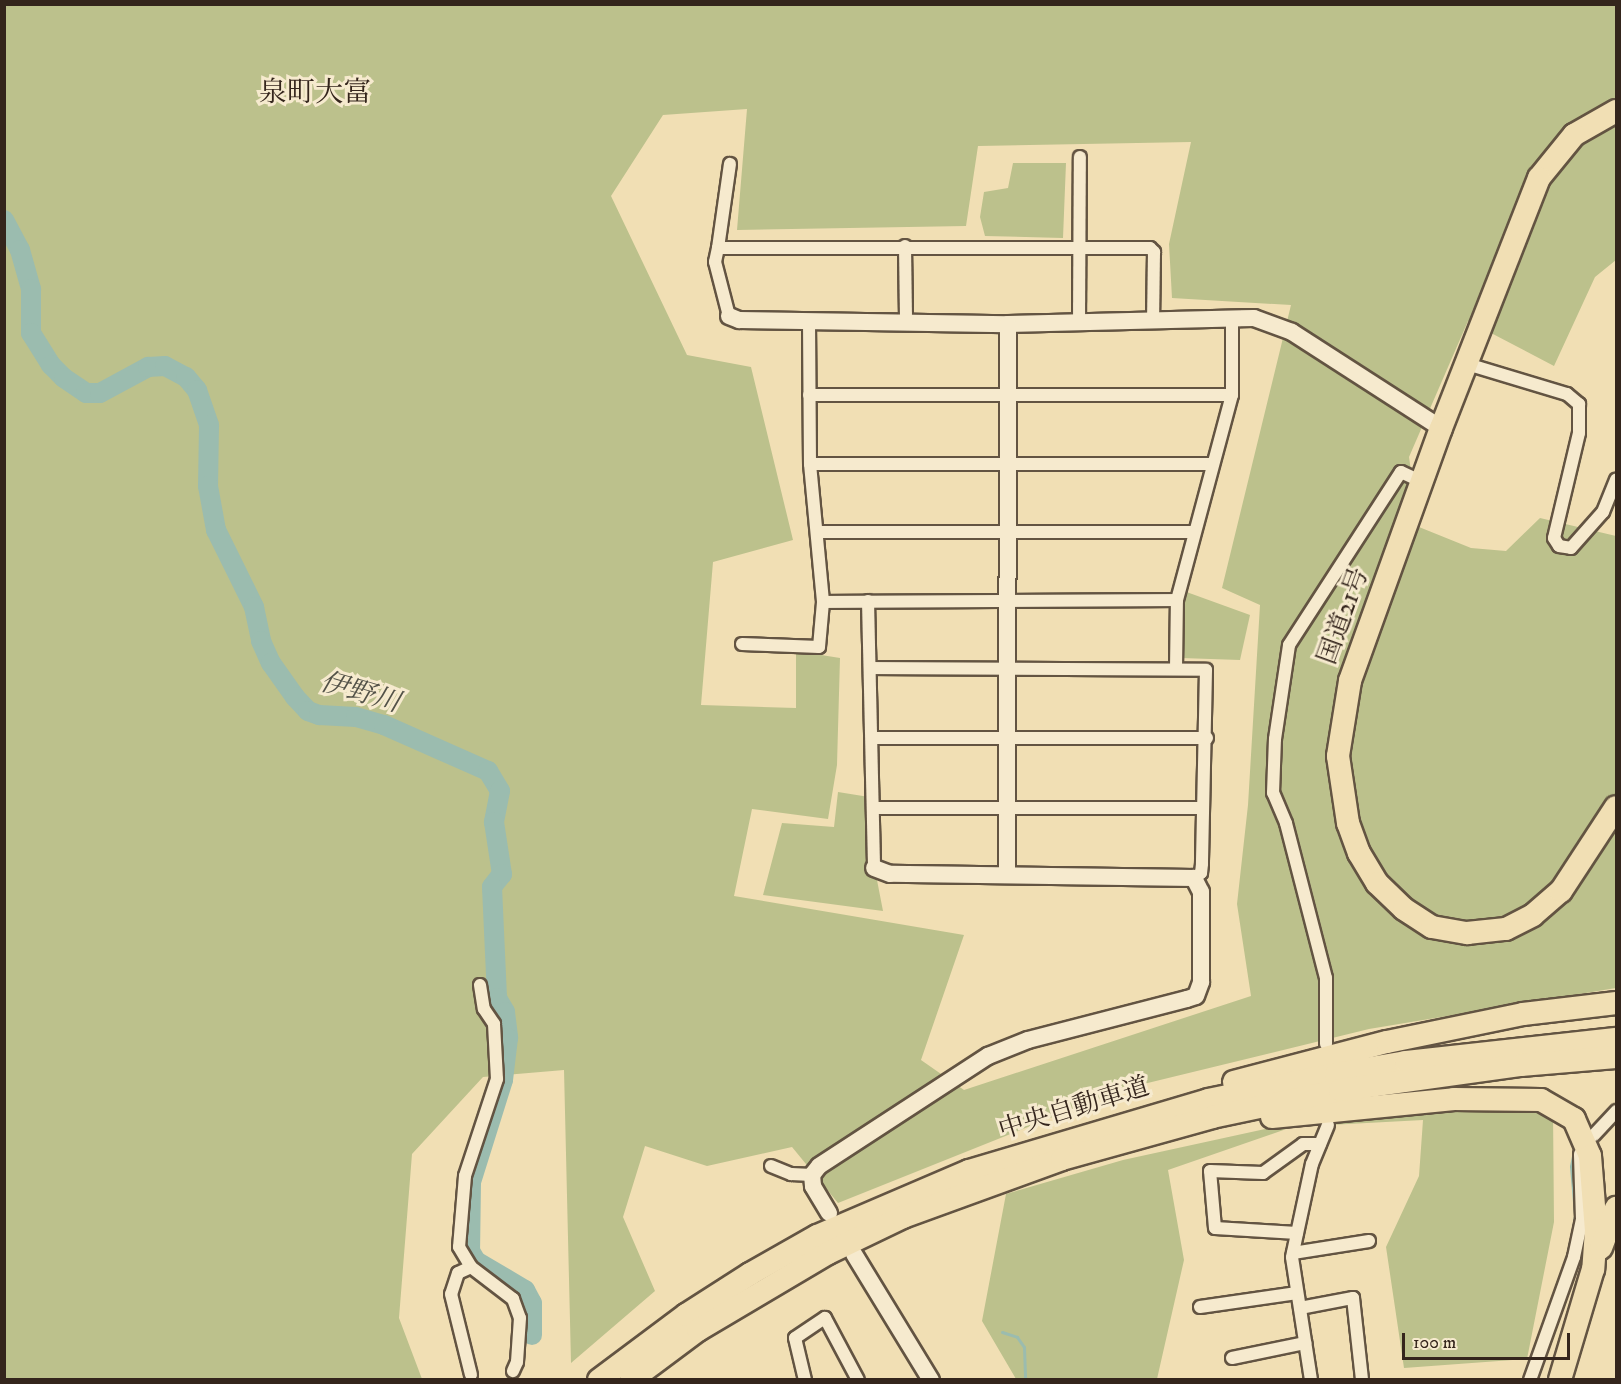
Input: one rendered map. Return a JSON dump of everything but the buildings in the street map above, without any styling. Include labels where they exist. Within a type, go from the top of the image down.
[{"type":"highway","name":"国道21号","points":[[1617,111],[1574,135],[1539,178],[1441,428],[1350,681],[1341,721],[1338,756],[1342,791],[1359,853],[1377,883],[1404,909],[1432,927],[1467,933],[1506,929],[1533,915],[1561,891],[1617,807]]},
{"type":"highway","points":[[1057,1143],[1283,1066],[1523,1014],[1617,1003]]},
{"type":"highway","name":"中央自動車道","points":[[599,1380],[686,1315],[817,1236],[958,1175],[1057,1143],[1208,1100],[1336,1074],[1406,1062],[1616,1048]]},
{"type":"highway","name":"中央自動車道","points":[[631,1380],[725,1313],[838,1248],[977,1188],[1132,1138],[1284,1101],[1409,1078],[1616,1048]]},
{"type":"highway","points":[[1132,1138],[1229,1122],[1454,1099],[1541,1100],[1564,1110],[1583,1134],[1594,1191],[1593,1269]]},
{"type":"highway","points":[[1560,1380],[1593,1269],[1617,1208]]},
{"type":"street","points":[[1079,321],[1080,157]]},
{"type":"street","points":[[730,164],[715,262],[729,316],[810,321],[1008,324],[1254,318],[1292,332],[1441,428]]},
{"type":"street","points":[[905,246],[906,321]]},
{"type":"street","points":[[718,248],[905,246],[1153,249],[1153,321]]},
{"type":"street","points":[[1176,668],[1177,600],[1232,395],[1232,320]]},
{"type":"street","points":[[742,644],[819,647],[823,602],[810,464],[810,321]]},
{"type":"street","points":[[1007,874],[1008,324]]},
{"type":"street","points":[[1467,364],[1567,394],[1579,404],[1579,432],[1554,538],[1559,546],[1571,548],[1603,513],[1617,479]]},
{"type":"street","points":[[809,395],[1232,395]]},
{"type":"street","points":[[810,464],[1213,464]]},
{"type":"street","points":[[1326,1044],[1326,978],[1286,823],[1273,794],[1275,739],[1289,645],[1401,472],[1422,482]]},
{"type":"street","points":[[817,532],[1194,532]]},
{"type":"street","points":[[823,602],[1007,599],[1177,600]]},
{"type":"street","points":[[868,601],[872,668],[874,868],[890,874],[1194,878],[1201,873],[1207,738],[1206,670],[1176,668],[1008,671],[872,668]]},
{"type":"street","points":[[872,738],[1007,741],[1207,738]]},
{"type":"street","points":[[874,808],[1203,808]]},
{"type":"street","points":[[829,1213],[813,1186],[812,1175],[819,1166],[997,1052],[1196,996],[1201,982],[1201,892],[1194,878]]},
{"type":"street","points":[[480,985],[484,1009],[494,1024],[497,1079],[465,1176],[460,1211],[459,1247],[471,1267],[513,1299],[520,1318],[517,1362],[513,1371]]},
{"type":"street","points":[[1594,1135],[1617,1111]]},
{"type":"street","points":[[1311,1380],[1293,1252],[1320,1144],[1328,1125]]},
{"type":"street","points":[[1297,1233],[1215,1227],[1210,1172],[1263,1173],[1304,1144],[1320,1144]]},
{"type":"street","points":[[1530,1380],[1574,1257],[1582,1219],[1580,1154]]},
{"type":"street","points":[[771,1166],[791,1174],[812,1175]]},
{"type":"street","points":[[1293,1252],[1369,1241]]},
{"type":"street","points":[[854,1254],[931,1380]]},
{"type":"street","points":[[471,1267],[458,1273],[451,1294],[471,1375]]},
{"type":"street","points":[[1200,1308],[1297,1293]]},
{"type":"street","points":[[1300,1308],[1353,1298],[1362,1380]]},
{"type":"street","points":[[805,1380],[795,1338],[825,1318],[858,1380]]},
{"type":"street","points":[[1232,1358],[1305,1343]]},
{"type":"green space","points":[[5,5],[1616,5],[1616,260],[1595,277],[1554,366],[1468,321],[1409,457],[1419,527],[1471,548],[1506,551],[1540,518],[1616,536],[1616,988],[1369,1029],[1123,1089],[838,1203],[792,1147],[707,1166],[645,1146],[623,1217],[655,1291],[571,1363],[564,1070],[483,1077],[412,1154],[399,1318],[422,1379],[5,1380]],"holes":[[[747,109],[737,230],[966,226],[978,146],[1191,142],[1169,244],[1172,298],[1291,305],[1222,588],[1260,605],[1248,805],[1237,904],[1251,996],[964,1090],[921,1060],[964,935],[734,896],[752,809],[828,819],[837,765],[840,658],[796,651],[796,708],[701,705],[713,562],[793,540],[751,367],[687,355],[611,196],[663,115]]]},
{"type":"green space","points":[[1013,163],[1066,163],[1063,238],[985,236],[980,217],[984,192],[1008,188]]},
{"type":"green space","points":[[1181,590],[1250,615],[1240,660],[1181,658]]},
{"type":"green space","points":[[838,792],[869,797],[869,873],[877,880],[883,911],[763,895],[782,823],[834,827]]},
{"type":"green space","points":[[1422,1110],[1553,1112],[1554,1222],[1527,1359],[1404,1368],[1386,1247],[1419,1176],[1423,1120],[1292,1127],[1168,1170],[1184,1260],[1157,1379],[1016,1379],[982,1321],[1006,1194],[1123,1160],[1288,1124]]},
{"type":"waterway","name":"伊野川","points":[[4,220],[20,250],[31,289],[31,333],[51,365],[64,378],[86,393],[100,393],[148,367],[165,366],[186,377],[197,390],[209,425],[208,486],[216,530],[254,607],[261,641],[271,663],[295,697],[308,711],[319,715],[356,717],[384,725],[488,771],[500,791],[494,822],[502,874],[492,887],[497,998],[505,1012],[508,1038],[503,1080],[471,1182],[470,1251],[476,1261],[525,1290],[532,1303],[532,1335]]},
{"type":"waterway","points":[[1592,1128],[1598,1122]]},
{"type":"waterway","points":[[1570,1247],[1575,1214],[1571,1166],[1574,1151]]},
{"type":"waterway","points":[[1002,1332],[1017,1337],[1024,1347],[1025,1380]]},
{"type":"waterway","points":[[1523,1380],[1527,1372]]},
{"type":"district","name":"泉町大富","points":[[315,93]]}]
